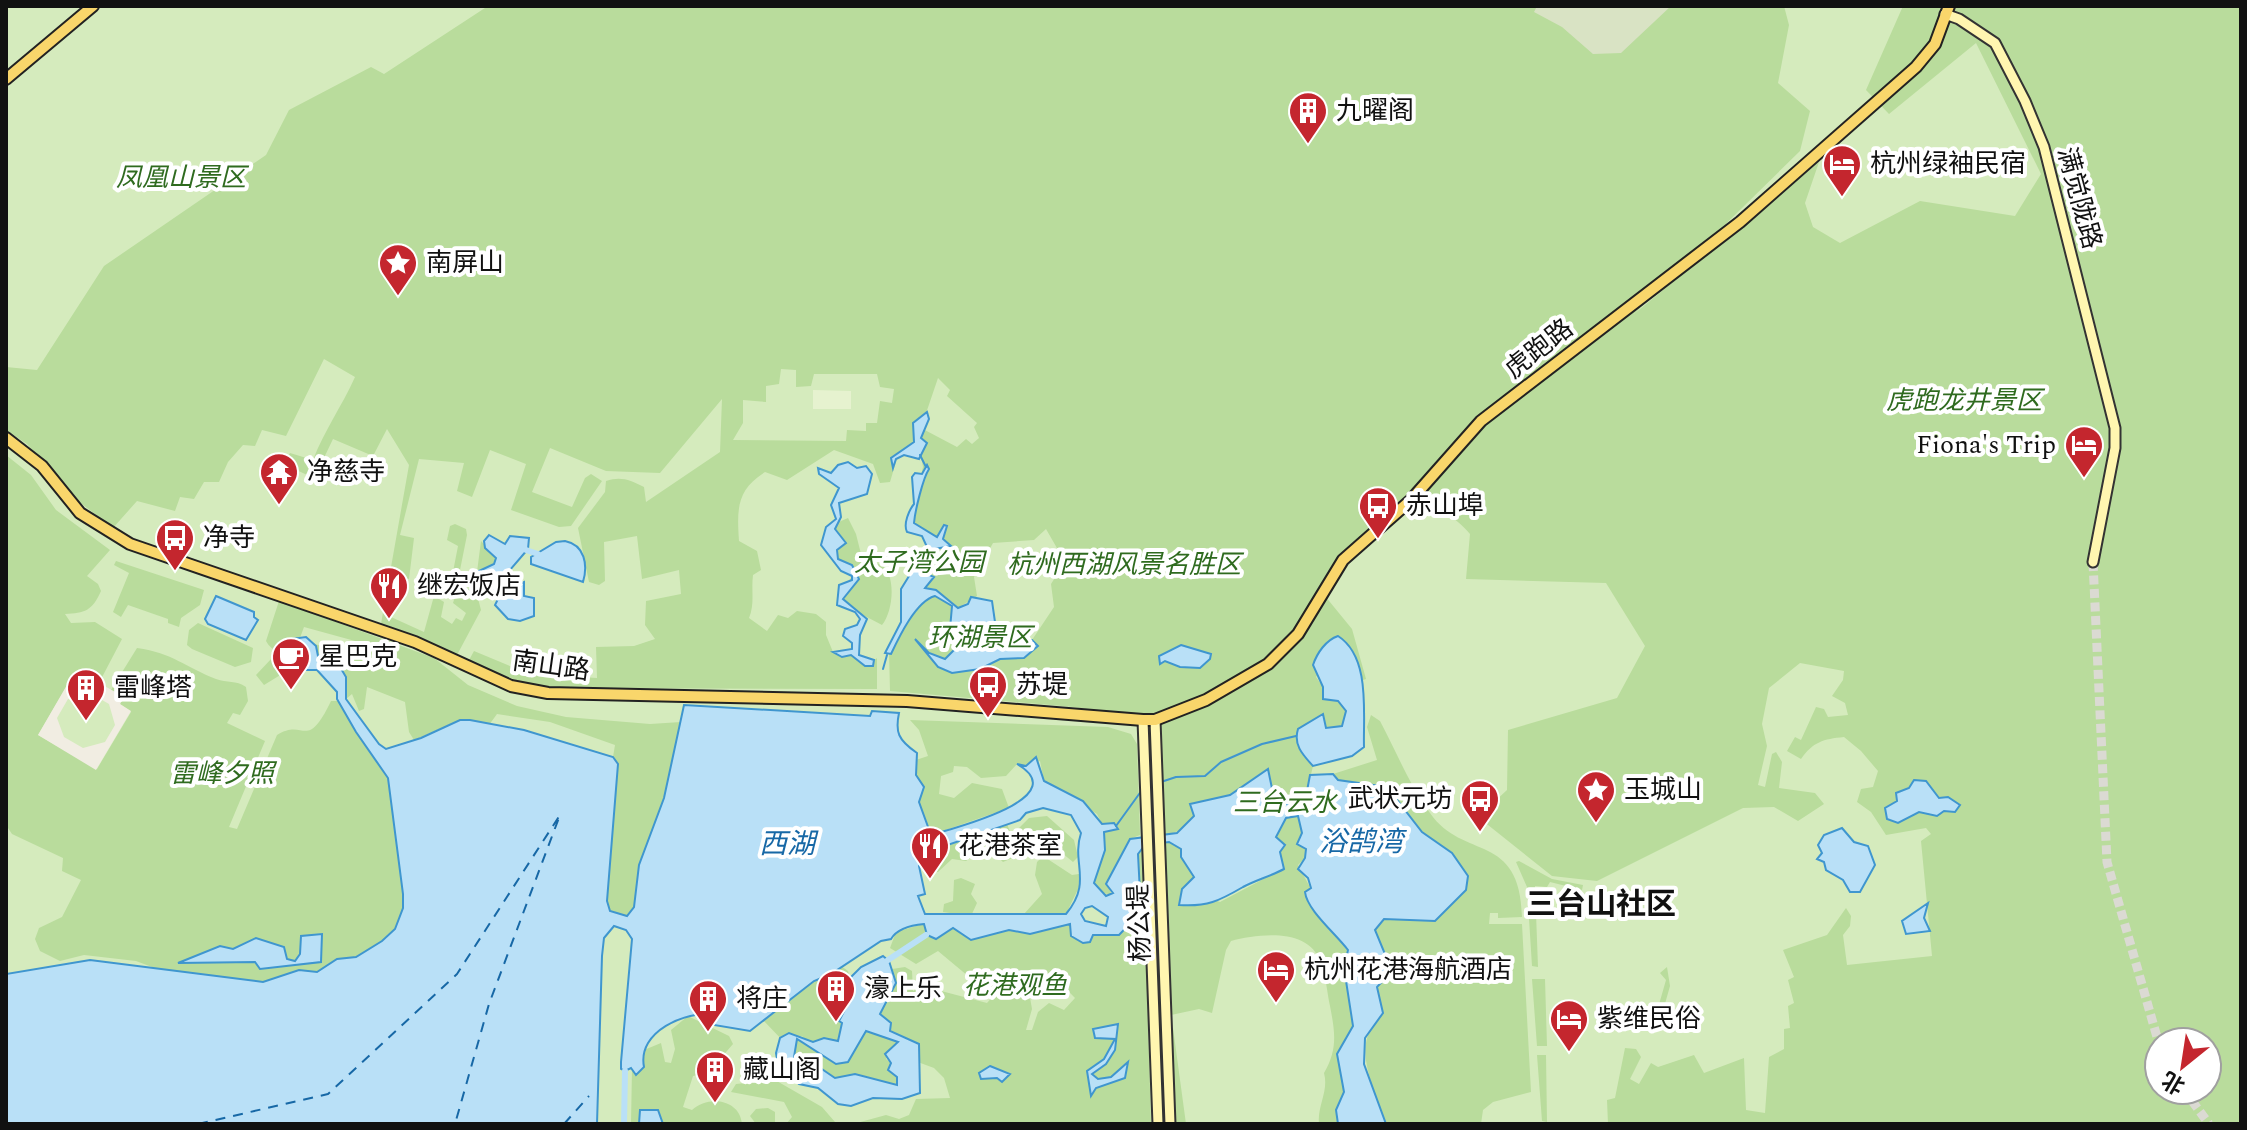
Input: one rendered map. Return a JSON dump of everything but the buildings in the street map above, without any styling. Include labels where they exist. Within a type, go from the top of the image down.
[{"type":"main road","points":[[6,79],[93,6]]},
{"type":"main road","name":"满觉陇路","points":[[1947,10],[1995,43],[2044,147],[2115,428],[2115,448],[2093,562]]},
{"type":"main road","name":"虎跑路","points":[[1149,720],[1206,700],[1268,664],[1298,634],[1343,560],[1411,500],[1481,421],[1740,222],[1916,67],[1935,44],[1947,10]]},
{"type":"main road","name":"南山路","points":[[6,438],[42,466],[80,513],[130,544],[415,642],[511,686],[548,693],[907,701],[1149,720]]},
{"type":"main road","name":"杨公堤","points":[[1149,720],[1170,1124]]},
{"type":"main road","name":"杨公堤","points":[[1154,839],[1158,1124]]},
{"type":"green space","name":"杭州西湖风景名胜区","points":[[6,6],[2241,6],[2241,1124],[6,1124]]},
{"type":"green space","points":[[488,6],[1784,6],[1789,25],[1778,83],[1810,111],[1800,151],[1634,314],[1819,162],[1805,203],[1813,227],[1840,243],[1920,201],[2015,216],[2041,174],[1976,43],[1889,114],[1866,90],[1903,6],[2241,6],[2241,1124],[1608,1124],[1607,1100],[1615,1098],[1625,1048],[1636,1049],[1641,1057],[1630,1079],[1639,1084],[1651,1063],[1658,1067],[1694,1055],[1704,1073],[1744,1058],[1746,1110],[1765,1113],[1769,1057],[1784,1049],[1784,1029],[1790,1028],[1788,1006],[1794,1003],[1788,980],[1794,977],[1783,950],[1827,935],[1846,908],[1851,916],[1850,926],[1843,935],[1847,965],[1932,956],[1921,841],[1931,834],[1926,828],[1886,835],[1871,812],[1857,802],[1861,789],[1873,787],[1878,771],[1844,737],[1819,742],[1801,759],[1787,751],[1795,737],[1801,740],[1816,707],[1824,709],[1828,717],[1848,715],[1845,703],[1832,696],[1843,680],[1844,671],[1800,663],[1769,688],[1762,724],[1767,746],[1758,785],[1765,787],[1772,754],[1776,752],[1782,762],[1779,788],[1815,793],[1824,804],[1798,821],[1774,807],[1743,808],[1597,881],[1552,876],[1478,817],[1507,790],[1508,730],[1617,698],[1645,646],[1606,583],[1466,579],[1470,534],[1451,517],[1432,510],[1385,514],[1374,533],[1343,560],[1298,634],[1268,664],[1155,720],[1073,707],[890,691],[889,650],[921,587],[920,568],[931,542],[910,521],[923,467],[917,435],[909,451],[898,455],[890,482],[880,483],[873,464],[834,450],[787,480],[765,472],[748,486],[740,502],[739,541],[757,551],[761,570],[753,575],[749,618],[767,631],[778,615],[788,618],[797,611],[816,614],[826,622],[826,635],[833,652],[851,655],[868,666],[877,658],[877,689],[557,688],[529,685],[468,662],[474,651],[529,674],[597,678],[596,647],[634,646],[655,639],[645,625],[646,601],[681,594],[679,570],[642,579],[637,536],[604,542],[605,581],[599,585],[589,582],[578,528],[605,492],[606,481],[625,480],[644,487],[646,502],[720,452],[722,399],[660,473],[606,471],[550,448],[532,492],[572,507],[585,478],[591,474],[602,481],[571,526],[559,527],[511,510],[526,464],[490,450],[472,497],[457,491],[464,463],[419,459],[400,535],[414,538],[409,579],[397,576],[391,617],[424,632],[434,596],[444,602],[441,617],[452,624],[456,618],[462,621],[466,613],[453,603],[458,587],[476,591],[481,610],[457,655],[381,624],[409,465],[387,429],[373,456],[333,439],[321,464],[342,474],[339,480],[318,471],[314,478],[283,464],[290,453],[313,460],[355,377],[324,359],[286,436],[262,430],[255,446],[243,445],[228,462],[219,482],[204,482],[194,499],[180,497],[175,511],[137,501],[113,528],[78,501],[27,444],[6,430],[6,367],[37,370],[104,266],[266,155],[289,110],[371,67],[384,74]],"holes":[[[781,369],[796,370],[796,387],[811,386],[814,374],[877,374],[880,387],[894,389],[892,403],[880,401],[877,423],[866,423],[866,431],[847,430],[846,441],[733,440],[743,423],[743,400],[766,402],[766,386],[779,384]],[[938,378],[950,390],[947,396],[977,423],[974,427],[979,438],[972,444],[966,439],[957,447],[921,428]],[[1046,529],[1065,562],[1051,584],[1054,607],[1032,640],[1007,643],[960,616],[950,600],[958,608],[977,596],[974,577],[993,543],[1034,540]]]},
{"type":"green space","points":[[1537,6],[1671,6],[1621,53],[1593,54],[1562,27],[1534,12]]},
{"type":"green space","points":[[813,390],[851,391],[851,409],[813,409]]},
{"type":"green space","name":"雷峰夕照","points":[[6,455],[31,475],[56,510],[110,550],[87,576],[98,584],[101,591],[94,603],[83,612],[65,614],[71,623],[95,622],[122,639],[99,683],[86,675],[80,684],[71,679],[38,735],[97,769],[131,712],[120,704],[123,697],[111,690],[137,648],[170,657],[216,679],[242,685],[246,687],[248,701],[240,715],[233,713],[227,723],[265,741],[229,827],[237,829],[277,735],[294,729],[310,730],[323,717],[331,701],[338,701],[396,779],[404,920],[398,934],[350,962],[277,985],[168,973],[136,961],[84,955],[60,961],[40,951],[35,939],[39,928],[62,917],[81,880],[62,871],[63,858],[12,834],[6,825]]},
{"type":"green space","points":[[848,518],[856,534],[863,562],[881,564],[889,576],[891,603],[882,625],[842,604],[843,590],[852,576],[832,555],[834,524]]},
{"type":"green space","points":[[455,524],[466,529],[467,535],[458,580],[452,577],[458,546],[447,540],[450,526]]},
{"type":"green space","points":[[481,541],[496,557],[494,563],[477,572]]},
{"type":"green space","points":[[116,561],[204,590],[200,605],[181,618],[179,627],[168,623],[168,619],[128,605],[121,617],[113,612],[129,573],[114,565]]},
{"type":"green space","name":"三台云水","points":[[1325,596],[1352,629],[1366,679],[1363,680],[1346,641],[1316,677],[1323,687],[1323,698],[1338,701],[1346,711],[1342,726],[1326,728],[1323,714],[1298,730],[1302,754],[1313,766],[1307,791],[1299,793],[1292,804],[1275,803],[1267,769],[1230,795],[1191,804],[1195,816],[1180,830],[1161,835],[1160,724],[1232,691],[1272,667],[1295,643]]},
{"type":"green space","points":[[279,601],[434,658],[468,685],[517,706],[566,717],[650,724],[681,722],[664,798],[639,865],[634,907],[627,916],[610,911],[607,901],[618,764],[613,757],[615,745],[550,722],[497,714],[489,725],[460,720],[414,740],[409,732],[405,702],[367,687],[364,709],[359,711],[352,694],[346,699],[312,659],[309,642],[373,663],[376,667],[392,664],[366,652],[366,644],[304,627],[294,654],[271,648],[266,641]]},
{"type":"green space","points":[[198,623],[253,648],[251,662],[235,667],[192,649],[187,645],[189,630]]},
{"type":"green space","points":[[272,658],[291,671],[290,676],[282,674],[264,685],[256,675]]},
{"type":"green space","points":[[1371,715],[1380,721],[1430,813],[1443,828],[1501,859],[1511,871],[1519,890],[1522,917],[1498,918],[1498,913],[1490,913],[1489,924],[1522,924],[1531,1092],[1493,1102],[1483,1110],[1481,1124],[1386,1124],[1367,1066],[1367,1038],[1383,1013],[1377,987],[1380,945],[1375,930],[1384,919],[1406,919],[1452,853],[1422,832],[1387,787],[1338,780],[1333,774],[1377,760],[1367,727]]},
{"type":"green space","points":[[910,720],[1108,727],[1131,734],[1137,744],[1140,835],[1130,839],[1107,884],[1112,895],[1099,892],[1094,883],[1105,850],[1104,832],[1117,828],[1114,823],[1102,824],[1097,814],[1044,781],[1040,761],[1026,766],[1017,764],[1006,776],[981,778],[967,767],[954,766],[953,772],[941,776],[939,794],[954,798],[972,783],[1002,789],[1009,808],[931,835],[919,802],[920,781],[916,775],[916,760],[928,756],[919,730]]},
{"type":"green space","points":[[1047,816],[1074,840],[1078,857],[1073,862],[1062,853],[1033,848],[1016,831],[1029,818]]},
{"type":"green space","points":[[1299,816],[1302,833],[1297,844],[1306,849],[1305,858],[1298,865],[1311,889],[1306,892],[1308,899],[1348,950],[1344,968],[1353,1026],[1337,1054],[1344,1092],[1336,1110],[1338,1124],[1319,1124],[1324,1073],[1332,1056],[1334,1032],[1323,968],[1315,951],[1306,943],[1295,938],[1269,935],[1231,941],[1226,950],[1212,1013],[1199,1009],[1171,1015],[1164,842],[1176,843],[1194,877],[1183,889],[1220,902],[1284,868],[1280,851],[1285,845],[1276,837],[1286,818]]},
{"type":"green space","points":[[1007,824],[1014,842],[1025,853],[1003,862],[982,842],[970,847],[974,855],[966,861],[952,859],[938,872],[927,872],[919,866],[927,852]]},
{"type":"green space","name":"花港观鱼","points":[[1143,848],[1151,1124],[853,1124],[886,1115],[899,1119],[909,1115],[916,1099],[950,1098],[944,1078],[934,1068],[915,1061],[875,1018],[873,1000],[892,969],[905,967],[912,971],[913,991],[922,986],[987,1003],[1008,979],[1028,986],[1032,1009],[1026,1030],[1032,1030],[1038,1012],[1049,1003],[1064,1010],[1075,998],[1054,979],[1035,971],[1014,974],[989,987],[974,981],[938,951],[916,964],[890,948],[896,932],[923,924],[1065,920],[1114,933],[1140,911],[1138,854]]},
{"type":"green space","points":[[1043,856],[1072,875],[1079,874],[1082,881],[1066,914],[1024,914],[1042,894],[1035,875],[1037,862]]},
{"type":"green space","points":[[1516,862],[1552,879],[1583,885],[1582,890],[1550,882],[1547,887],[1535,886],[1538,967],[1532,966],[1527,887]]},
{"type":"green space","points":[[961,878],[975,884],[971,894],[977,903],[971,916],[943,912],[944,904],[953,901],[954,880]]},
{"type":"green space","points":[[841,966],[848,971],[850,984],[839,1020],[842,1023],[838,1042],[811,1046],[816,1050],[858,1046],[866,1031],[898,1042],[888,1051],[886,1059],[891,1063],[889,1070],[897,1077],[897,1085],[855,1074],[835,1079],[813,1063],[793,1064],[797,1039],[810,1045],[802,1036],[786,1044],[761,1018],[812,979]]},
{"type":"green space","points":[[1667,967],[1670,986],[1657,1032],[1652,1029],[1666,980],[1660,973]]},
{"type":"green space","points":[[1532,979],[1545,979],[1547,1046],[1537,1046]]},
{"type":"green space","points":[[688,1016],[729,1036],[733,1044],[708,1073],[693,1076],[683,1107],[692,1110],[706,1102],[722,1102],[736,1109],[742,1124],[631,1124],[632,1068],[641,1066],[644,1050],[661,1043],[665,1062],[671,1063],[675,1049],[671,1030]]},
{"type":"green space","points":[[1173,1028],[1186,1124],[1174,1124],[1170,1032]]},
{"type":"green space","points":[[1537,1055],[1546,1055],[1547,1122],[1542,1121]]},
{"type":"green space","points":[[761,1072],[822,1107],[835,1122],[843,1124],[786,1124],[792,1117],[784,1102],[731,1092],[736,1084],[746,1083]]},
{"type":"green space","points":[[768,1108],[775,1112],[775,1122],[756,1124],[750,1116],[756,1109]]},
{"type":"shaded area","points":[[85,675],[124,697],[120,704],[131,711],[96,770],[38,735],[71,678],[80,684]],"holes":[[[90,693],[109,704],[115,725],[105,742],[83,748],[64,737],[57,718],[68,699]]]},
{"type":"water","points":[[927,412],[929,419],[921,438],[927,443],[919,459],[904,455],[896,459],[893,468],[891,458],[914,442],[913,423]]},
{"type":"water","points":[[848,462],[857,468],[866,466],[872,474],[867,494],[839,503],[841,517],[835,529],[846,543],[837,550],[838,559],[852,565],[859,579],[843,599],[867,619],[860,635],[859,655],[874,660],[873,666],[865,666],[851,655],[842,657],[833,652],[852,649],[852,643],[843,636],[845,629],[857,625],[860,619],[855,612],[837,605],[839,585],[852,580],[852,576],[841,571],[821,545],[826,527],[836,519],[831,505],[839,488],[819,474],[818,468],[831,473],[838,465]]},
{"type":"water","points":[[927,465],[929,469],[914,523],[937,537],[944,525],[947,526],[943,539],[951,546],[935,549],[923,564],[923,572],[934,577],[925,588],[936,590],[958,608],[968,604],[971,597],[992,601],[996,629],[1005,630],[1003,638],[1007,643],[1032,640],[1038,646],[1024,658],[1000,659],[980,669],[952,673],[938,667],[915,639],[929,653],[945,659],[963,641],[950,629],[952,606],[935,596],[915,612],[891,654],[885,653],[901,622],[901,589],[927,547],[922,536],[907,532],[906,525],[914,504],[912,477],[915,473],[922,474]]},
{"type":"water","points":[[489,535],[505,544],[510,536],[529,538],[528,549],[498,584],[506,590],[524,582],[524,596],[534,598],[534,616],[520,621],[508,619],[495,605],[499,597],[479,581],[477,572],[494,564],[496,558],[485,548],[484,541]]},
{"type":"water","points":[[565,541],[581,551],[585,569],[583,582],[531,564],[531,557],[556,542]]},
{"type":"water","points":[[216,596],[254,612],[258,620],[246,640],[208,624],[205,619]]},
{"type":"water","points":[[1338,636],[1349,645],[1360,672],[1364,747],[1352,756],[1313,766],[1298,745],[1298,729],[1323,714],[1326,728],[1342,726],[1346,711],[1338,701],[1323,699],[1323,687],[1313,665],[1322,648]]},
{"type":"water","name":"西湖","points":[[306,637],[316,646],[319,661],[337,662],[346,677],[346,699],[386,749],[421,738],[460,720],[470,720],[524,730],[613,757],[618,764],[607,901],[610,911],[627,916],[634,907],[639,865],[664,798],[684,705],[870,716],[872,711],[899,713],[899,735],[917,753],[916,775],[924,787],[919,802],[931,835],[1004,810],[1022,800],[1032,788],[1031,777],[1017,764],[1026,766],[1036,757],[1044,781],[1083,801],[1102,824],[1114,823],[1118,829],[1104,832],[1105,850],[1094,883],[1106,896],[1113,893],[1106,884],[1130,839],[1177,833],[1194,816],[1190,804],[1230,795],[1268,769],[1275,803],[1292,804],[1299,793],[1307,791],[1310,775],[1333,774],[1338,780],[1387,787],[1422,832],[1452,853],[1468,876],[1466,890],[1435,921],[1384,919],[1375,930],[1392,971],[1377,987],[1383,1013],[1365,1038],[1364,1064],[1386,1124],[1338,1124],[1336,1110],[1344,1092],[1337,1054],[1353,1026],[1344,968],[1348,950],[1307,899],[1305,892],[1311,888],[1308,878],[1298,869],[1305,858],[1306,849],[1297,844],[1302,833],[1298,816],[1286,818],[1276,837],[1285,845],[1280,852],[1284,869],[1220,899],[1205,904],[1179,905],[1182,889],[1194,877],[1181,857],[1181,849],[1169,842],[1145,845],[1138,854],[1141,912],[1119,935],[1093,935],[1090,942],[1083,943],[1071,936],[1070,924],[1030,934],[1009,930],[971,940],[953,928],[936,939],[927,935],[924,924],[910,927],[814,981],[750,1031],[714,1025],[714,1014],[690,1016],[666,1026],[648,1043],[644,1067],[636,1075],[631,1068],[621,1069],[632,939],[626,930],[614,926],[604,938],[602,956],[597,1124],[6,1124],[6,974],[90,960],[263,982],[299,970],[317,972],[337,959],[356,957],[395,929],[403,908],[403,894],[388,778],[356,732],[337,699],[337,692],[317,670],[299,670],[285,658],[292,650],[291,639]],"holes":[[[1043,808],[1071,815],[1081,833],[1078,854],[1080,882],[1074,903],[1066,914],[925,914],[918,896],[925,894],[919,866],[927,852],[1020,820],[1026,813]],[[1092,906],[1108,917],[1106,926],[1085,921],[1081,914],[1085,908]]]},
{"type":"water","points":[[1181,645],[1211,654],[1210,659],[1200,668],[1180,667],[1165,661],[1160,664],[1159,656]]},
{"type":"water","points":[[1914,780],[1926,781],[1939,798],[1948,797],[1960,805],[1955,812],[1944,811],[1937,816],[1919,812],[1898,823],[1887,819],[1885,808],[1897,801],[1896,793],[1909,788]]},
{"type":"water","points":[[1842,828],[1854,842],[1868,846],[1875,865],[1860,892],[1850,892],[1843,880],[1826,870],[1824,862],[1817,859],[1822,853],[1818,845],[1824,835]]},
{"type":"water","points":[[1928,903],[1924,918],[1930,931],[1906,934],[1902,921]]},
{"type":"water","points":[[322,934],[321,962],[260,969],[255,962],[178,963],[220,946],[233,949],[256,938],[284,947],[287,959],[295,961],[300,954],[301,936]]},
{"type":"water","points":[[883,956],[889,961],[896,983],[880,1014],[891,1023],[890,1031],[919,1044],[920,1093],[902,1099],[873,1098],[851,1106],[838,1104],[818,1088],[799,1084],[788,1073],[779,1072],[776,1053],[780,1038],[789,1033],[813,1042],[824,1038],[838,1041],[842,1023],[839,1021],[849,1002],[850,978],[861,967]],"holes":[[[866,1031],[898,1042],[885,1054],[891,1063],[888,1070],[897,1077],[897,1085],[855,1074],[835,1078],[813,1063],[793,1063],[797,1039],[836,1064],[848,1062]]]},
{"type":"water","points":[[1118,1024],[1115,1050],[1106,1064],[1092,1074],[1098,1079],[1111,1077],[1128,1062],[1125,1078],[1096,1088],[1091,1096],[1087,1071],[1104,1059],[1115,1039],[1095,1038],[1093,1029]]},
{"type":"water","points":[[990,1066],[1010,1074],[1002,1082],[997,1078],[981,1079],[979,1073]]},
{"type":"water","points":[[640,1110],[658,1110],[663,1124],[639,1124]]},
{"type":"waterway","points":[[920,455],[926,467]]},
{"type":"waterway","points":[[526,550],[538,554]]},
{"type":"waterway","points":[[883,669],[887,655]]},
{"type":"waterway","points":[[1161,782],[1176,777],[1205,776],[1221,762],[1262,744],[1296,736]]},
{"type":"waterway","points":[[1116,826],[1142,790]]},
{"type":"waterway","points":[[888,960],[926,935]]},
{"type":"waterway","points":[[624,1124],[625,1071]]},
{"type":"ferry route","points":[[198,1124],[328,1094],[457,974],[560,815],[489,1004],[455,1124]]},
{"type":"ferry route","points":[[564,1124],[589,1096]]},
{"type":"tunnel","points":[[2093,562],[2107,862],[2154,1026]]},
{"type":"tunnel","points":[[2196,1106],[2209,1124]]},
{"type":"place","name":"九曜阁","points":[[1308,145]]},
{"type":"place","name":"杭州绿袖民宿","points":[[1842,198]]},
{"type":"place","name":"南屏山","points":[[398,297]]},
{"type":"place","name":"Fiona's Trip","points":[[2084,479]]},
{"type":"place","name":"净慈寺","points":[[279,506]]},
{"type":"place","name":"赤山埠","points":[[1378,540]]},
{"type":"place","name":"净寺","points":[[175,572]]},
{"type":"place","name":"继宏饭店","points":[[389,620]]},
{"type":"place","name":"星巴克","points":[[291,691]]},
{"type":"place","name":"苏堤","points":[[988,719]]},
{"type":"place","name":"雷峰塔","points":[[86,722]]},
{"type":"place","name":"玉城山","points":[[1596,824]]},
{"type":"place","name":"武状元坊","points":[[1480,833]]},
{"type":"place","name":"花港茶室","points":[[930,880]]},
{"type":"place","name":"杭州花港海航酒店","points":[[1276,1004]]},
{"type":"place","name":"濠上乐","points":[[836,1023]]},
{"type":"place","name":"将庄","points":[[708,1033]]},
{"type":"place","name":"紫维民俗","points":[[1569,1053]]},
{"type":"place","name":"藏山阁","points":[[715,1104]]},
{"type":"district","name":"三台山社区","points":[[1601,905]]},
{"type":"park label","name":"凤凰山景区","points":[[181,178]]},
{"type":"park label","name":"虎跑龙井景区","points":[[1964,401]]},
{"type":"park label","name":"太子湾公园","points":[[919,563]]},
{"type":"park label","name":"环湖景区","points":[[980,638]]},
{"type":"water label","name":"浴鹄湾","points":[[1361,842]]}]
